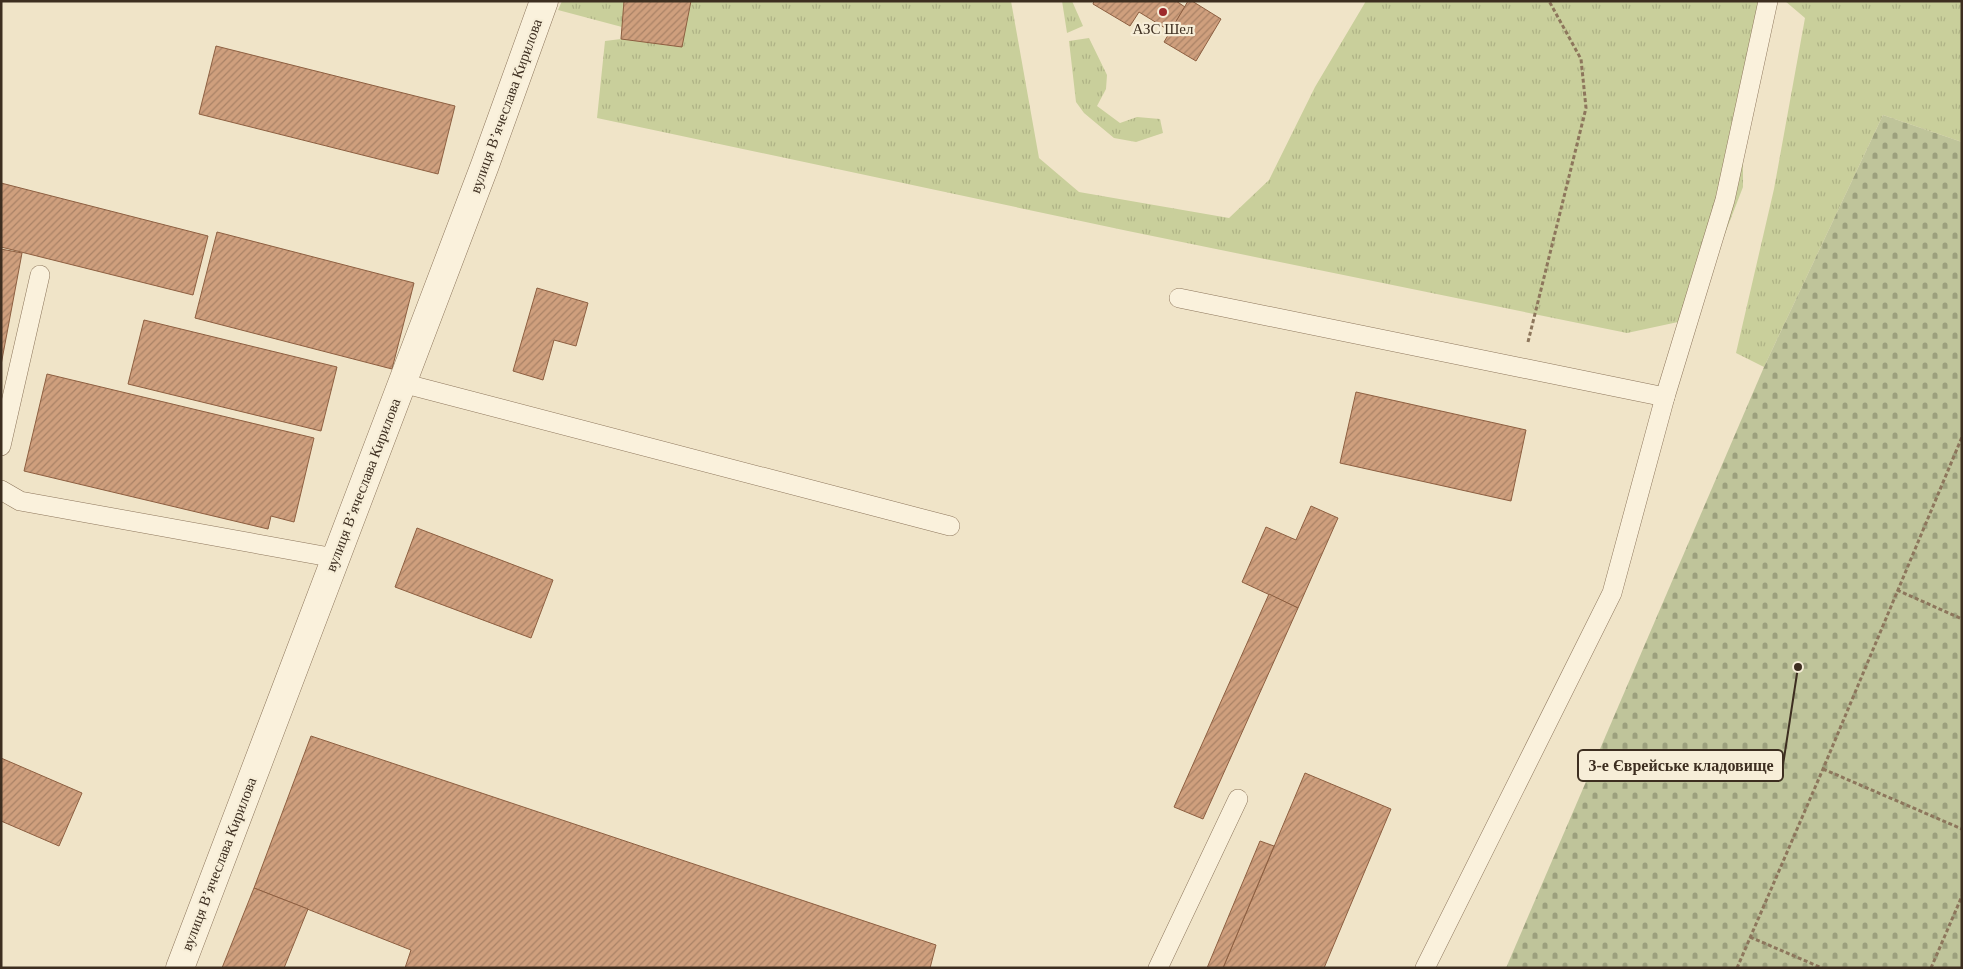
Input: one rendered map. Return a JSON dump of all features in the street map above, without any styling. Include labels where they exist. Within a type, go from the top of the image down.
[{"type":"street","name":"вулиця Вʼячеслава Кирилова","points":[[180,968],[481,174],[544,1]]},
{"type":"lane","points":[[1424,968],[1612,593],[1666,397],[1725,200],[1768,1]]},
{"type":"lane","points":[[1,446],[40,275]]},
{"type":"lane","points":[[1179,298],[1666,397]]},
{"type":"lane","points":[[402,383],[950,526]]},
{"type":"lane","points":[[1,490],[20,501],[336,558]]},
{"type":"lane","points":[[1158,968],[1238,799]]},
{"type":"path","points":[[1521,368],[1586,108],[1582,59],[1549,1]]},
{"type":"path","points":[[1737,968],[1823,769],[1962,436]]},
{"type":"path","points":[[1897,590],[1962,619]]},
{"type":"path","points":[[1823,769],[1962,829]]},
{"type":"path","points":[[1931,968],[1962,896]]},
{"type":"path","points":[[1750,937],[1822,968]]},
{"type":"green space","points":[[562,1],[1011,1],[1039,158],[1079,192],[1229,218],[1269,180],[1315,87],[1366,1],[1759,1],[1743,145],[1743,187],[1692,319],[1627,333],[1128,231],[597,118],[605,41],[621,39],[622,27],[558,10]]},
{"type":"green space","points":[[1062,1],[1072,1],[1083,26],[1067,33]]},
{"type":"green space","points":[[1785,1],[1962,1],[1962,142],[1883,115],[1764,367],[1736,353],[1774,189],[1805,18]]},
{"type":"green space","points":[[1089,38],[1107,75],[1106,89],[1097,106],[1120,123],[1137,117],[1160,119],[1163,133],[1136,142],[1114,138],[1084,113],[1076,102],[1069,41]]},
{"type":"green space","points":[[1883,115],[1962,142],[1962,968],[1506,968],[1764,367]]},
{"type":"building","points":[[624,1],[691,1],[682,47],[621,39]]},
{"type":"building","points":[[1094,1],[1176,1],[1185,7],[1170,31],[1139,12],[1130,26],[1093,4]]},
{"type":"building","points":[[1188,1],[1192,1],[1221,19],[1196,61],[1164,42]]},
{"type":"building","points":[[216,46],[455,106],[438,174],[199,114]]},
{"type":"building","points":[[1,183],[208,236],[193,295],[1,247]]},
{"type":"building","points":[[217,232],[414,283],[392,369],[195,318]]},
{"type":"building","points":[[1,249],[22,253],[1,365]]},
{"type":"building","points":[[537,288],[588,303],[576,346],[554,340],[543,380],[513,371]]},
{"type":"building","points":[[144,320],[337,367],[321,431],[128,384]]},
{"type":"building","points":[[47,374],[314,438],[294,522],[271,516],[268,529],[24,471]]},
{"type":"building","points":[[1356,392],[1526,430],[1511,501],[1340,463]]},
{"type":"building","points":[[1311,506],[1338,518],[1298,608],[1242,582],[1266,527],[1296,540]]},
{"type":"building","points":[[417,528],[553,580],[531,638],[395,587]]},
{"type":"building","points":[[1269,594],[1298,608],[1203,819],[1174,807]]},
{"type":"building","points":[[311,736],[936,945],[930,968],[405,968],[411,950],[254,888]]},
{"type":"building","points":[[1,758],[82,793],[59,846],[1,821]]},
{"type":"building","points":[[1305,773],[1391,809],[1324,968],[1223,968]]},
{"type":"building","points":[[1260,841],[1274,846],[1223,968],[1207,968]]},
{"type":"building","points":[[254,888],[308,909],[284,968],[222,968]]},
{"type":"place","name":"АЗС Шел","points":[[1163,12]]},
{"type":"place","name":"3-е Єврейське кладовище","points":[[1798,667]]}]
